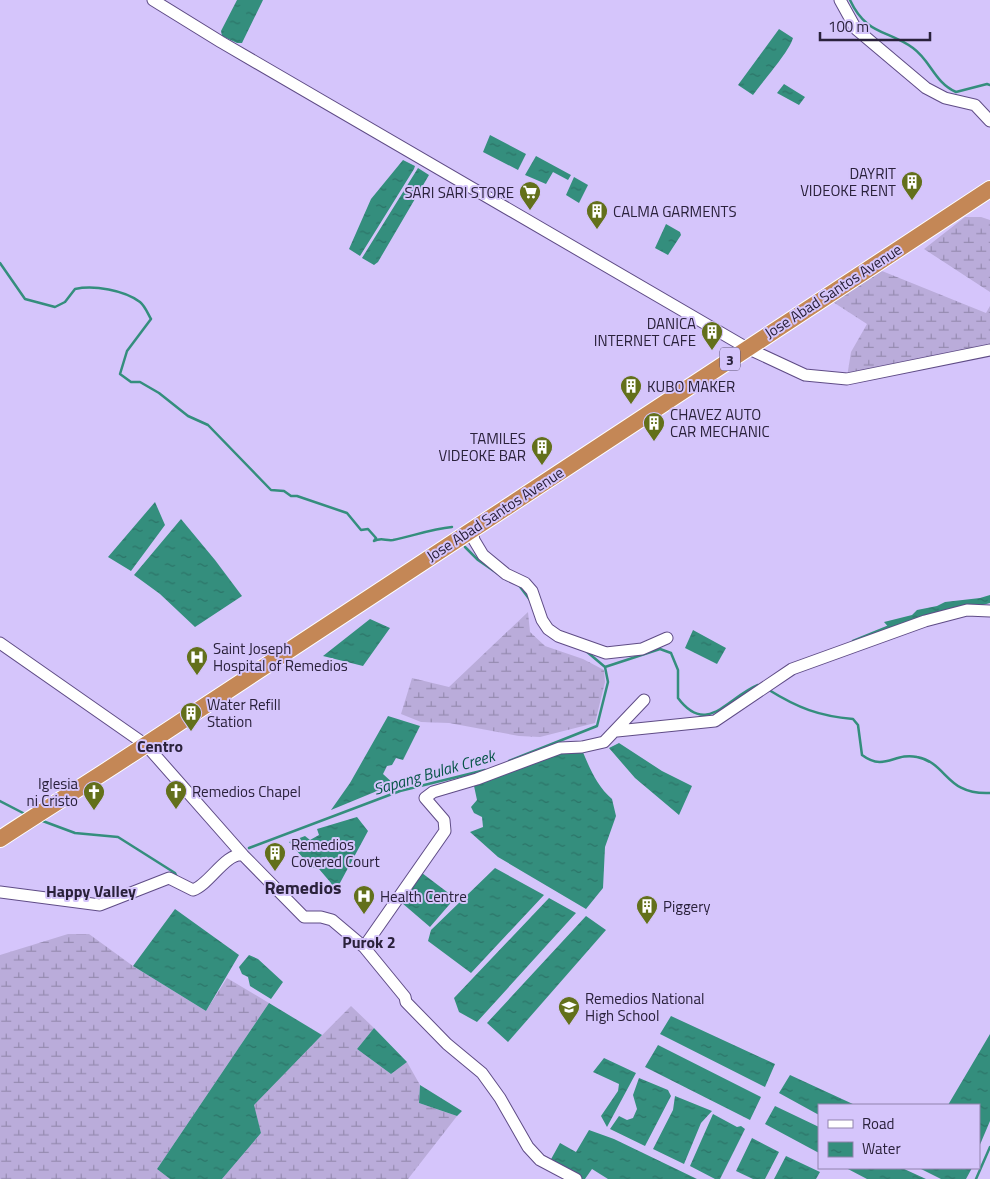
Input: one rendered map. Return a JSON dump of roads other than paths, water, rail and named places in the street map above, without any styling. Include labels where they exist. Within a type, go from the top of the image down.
[{"type":"highway","name":"Jose Abad Santos Avenue","points":[[0,839],[146,746],[990,189]]},
{"type":"street","points":[[153,0],[221,42],[747,348],[805,375],[847,379],[990,350]]},
{"type":"street","points":[[840,0],[856,29],[926,88],[945,98],[975,105],[990,121]]},
{"type":"street","points":[[472,530],[474,540],[483,555],[506,574],[525,583],[532,591],[542,620],[548,629],[558,636],[606,653],[642,649],[667,638]]},
{"type":"street","points":[[617,731],[715,721],[792,668],[925,622],[967,610],[990,611]]},
{"type":"street","points":[[0,643],[146,746],[243,855],[304,917],[328,918],[364,947],[405,996],[406,1002],[447,1044],[482,1073],[500,1098],[528,1147],[540,1160],[576,1179]]},
{"type":"street","points":[[364,947],[445,831],[444,820],[425,798],[433,792],[477,779],[560,748],[582,747],[604,742],[617,731],[644,700]]},
{"type":"street","points":[[0,892],[100,905],[169,878],[193,890],[201,886],[234,856],[243,855]]},
{"type":"water","points":[[237,0],[263,0],[242,43],[237,43],[222,36],[221,31]]},
{"type":"water","points":[[779,29],[793,38],[791,44],[753,95],[738,85]]},
{"type":"water","points":[[784,84],[805,97],[799,105],[777,93]]},
{"type":"water","points":[[490,135],[526,154],[518,170],[483,152]]},
{"type":"water","points":[[536,156],[571,175],[568,180],[553,172],[546,184],[525,175]]},
{"type":"water","points":[[403,160],[415,166],[414,169],[360,256],[349,249],[371,199]]},
{"type":"water","points":[[418,168],[429,175],[378,262],[374,265],[362,258]]},
{"type":"water","points":[[574,177],[588,185],[579,203],[566,195]]},
{"type":"water","points":[[666,224],[680,232],[681,235],[668,255],[655,248]]},
{"type":"water","points":[[155,502],[165,525],[131,571],[108,557]]},
{"type":"water","points":[[181,519],[242,596],[195,627],[160,594],[134,575]]},
{"type":"water","points":[[990,595],[990,603],[891,630],[884,622],[912,615],[917,610],[937,606],[945,602]]},
{"type":"water","points":[[370,619],[390,628],[363,666],[323,656]]},
{"type":"water","points":[[693,630],[726,648],[717,664],[685,648]]},
{"type":"water","points":[[388,716],[420,726],[403,760],[396,758],[392,765],[387,766],[383,774],[394,784],[331,810],[350,783]]},
{"type":"water","points":[[619,743],[662,771],[692,786],[679,815],[635,778],[609,748]]},
{"type":"water","points":[[569,750],[582,750],[598,783],[612,799],[616,816],[605,847],[603,888],[586,909],[498,857],[470,832],[483,827],[482,817],[474,813],[471,807],[477,800],[474,786]]},
{"type":"water","points":[[357,817],[368,831],[334,894],[331,893],[331,883],[319,869],[311,867],[289,842],[305,836],[310,840],[319,835],[317,829]]},
{"type":"water","points":[[495,868],[544,895],[471,973],[428,941],[431,930]]},
{"type":"water","points":[[422,873],[455,898],[430,927],[402,903]]},
{"type":"water","points":[[549,898],[576,913],[477,1022],[459,1012],[454,998]]},
{"type":"water","points":[[175,909],[239,955],[206,1011],[133,966]]},
{"type":"water","points":[[586,916],[606,930],[508,1042],[487,1023]]},
{"type":"water","points":[[249,955],[258,959],[283,982],[271,999],[250,986],[248,977],[242,974],[239,967]]},
{"type":"water","points":[[269,1003],[322,1035],[254,1105],[261,1133],[222,1179],[170,1179],[157,1169]]},
{"type":"water","points":[[671,1016],[775,1064],[765,1087],[660,1034]]},
{"type":"water","points":[[374,1028],[407,1062],[391,1074],[357,1049]]},
{"type":"water","points":[[990,1034],[990,1121],[980,1145],[980,1104],[949,1104]]},
{"type":"water","points":[[658,1045],[761,1097],[750,1120],[645,1067]]},
{"type":"water","points":[[604,1058],[636,1073],[607,1127],[601,1116],[618,1091],[619,1084],[593,1072]]},
{"type":"water","points":[[790,1075],[853,1104],[818,1104],[818,1114],[779,1093]]},
{"type":"water","points":[[639,1078],[668,1090],[671,1096],[645,1146],[610,1129],[619,1116],[627,1120],[633,1118],[637,1109],[633,1095]]},
{"type":"water","points":[[420,1085],[462,1111],[457,1116],[419,1103]]},
{"type":"water","points":[[675,1096],[712,1111],[701,1123],[684,1164],[653,1149],[673,1110]]},
{"type":"water","points":[[775,1106],[818,1127],[818,1152],[765,1124]]},
{"type":"water","points":[[713,1114],[737,1127],[741,1126],[745,1129],[720,1179],[715,1179],[690,1166]]},
{"type":"water","points":[[589,1130],[614,1139],[697,1179],[608,1179],[592,1169],[585,1179],[578,1179],[550,1161],[560,1143],[576,1152]]},
{"type":"water","points":[[752,1138],[779,1152],[765,1179],[753,1179],[736,1171]]},
{"type":"water","points":[[786,1156],[820,1172],[816,1179],[774,1179]]},
{"type":"water","points":[[848,1169],[904,1169],[926,1179],[867,1179]]},
{"type":"water","points":[[921,1169],[971,1169],[966,1179],[941,1179]]},
{"type":"waterway","points":[[850,0],[863,20],[870,26],[913,48],[937,77],[949,88],[956,92],[987,84],[990,85]]},
{"type":"waterway","points":[[0,263],[25,299],[55,307],[65,302],[75,289],[100,288],[126,294],[140,302],[151,319],[127,351],[120,374],[131,382],[140,382],[159,393],[188,416],[208,425],[271,490],[284,491],[291,496],[297,496],[347,513],[361,530],[368,529],[376,538],[374,541],[379,539],[393,540],[452,527]]},
{"type":"waterway","points":[[465,547],[478,560],[507,580]]},
{"type":"waterway","points":[[518,584],[530,600]]},
{"type":"waterway","points":[[853,641],[890,626]]},
{"type":"waterway","points":[[605,667],[660,649],[671,653],[678,670],[678,698],[689,709],[699,714],[718,711],[758,685]]},
{"type":"waterway","name":"Sapang Bulak Creek","points":[[509,761],[597,726],[608,682],[605,667],[586,651]]},
{"type":"waterway","points":[[769,690],[809,710],[830,716],[853,719],[858,725],[862,755],[870,760],[883,762],[902,757],[917,757],[935,765],[955,784],[964,789],[990,793]]},
{"type":"waterway","name":"Sapang Bulak Creek","points":[[249,848],[400,791],[485,770]]},
{"type":"waterway","points":[[0,801],[25,814]]},
{"type":"waterway","name":"Sapang Bulak Creek","points":[[40,820],[75,833],[118,837],[175,873],[178,879]]},
{"type":"waterway","points":[[976,1179],[990,1147]]},
{"type":"place","name":"DAYRIT VIDEOKE RENT","points":[[912,201]]},
{"type":"place","name":"SARI SARI STORE","points":[[530,211]]},
{"type":"place","name":"CALMA GARMENTS","points":[[597,230]]},
{"type":"place","name":"DANICA INTERNET CAFE","points":[[712,351]]},
{"type":"place","name":"KUBO MAKER","points":[[631,405]]},
{"type":"place","name":"CHAVEZ AUTO CAR MECHANIC","points":[[654,442]]},
{"type":"place","name":"TAMILES VIDEOKE BAR","points":[[542,466]]},
{"type":"place","name":"Saint Joseph Hospital of Remedios","points":[[197,676]]},
{"type":"place","name":"Water Refill Station","points":[[191,732]]},
{"type":"place","name":"Remedios Chapel","points":[[176,810]]},
{"type":"place","name":"Iglesia ni Cristo","points":[[94,811]]},
{"type":"place","name":"Remedios Covered Court","points":[[275,872]]},
{"type":"place","name":"Health Centre","points":[[364,915]]},
{"type":"place","name":"Piggery","points":[[647,925]]},
{"type":"place","name":"Remedios National High School","points":[[569,1026]]},
{"type":"district","name":"Centro","points":[[160,746]]},
{"type":"district","name":"Remedios","points":[[303,887]]},
{"type":"district","name":"Happy Valley","points":[[91,891]]},
{"type":"district","name":"Purok 2","points":[[369,942]]}]
